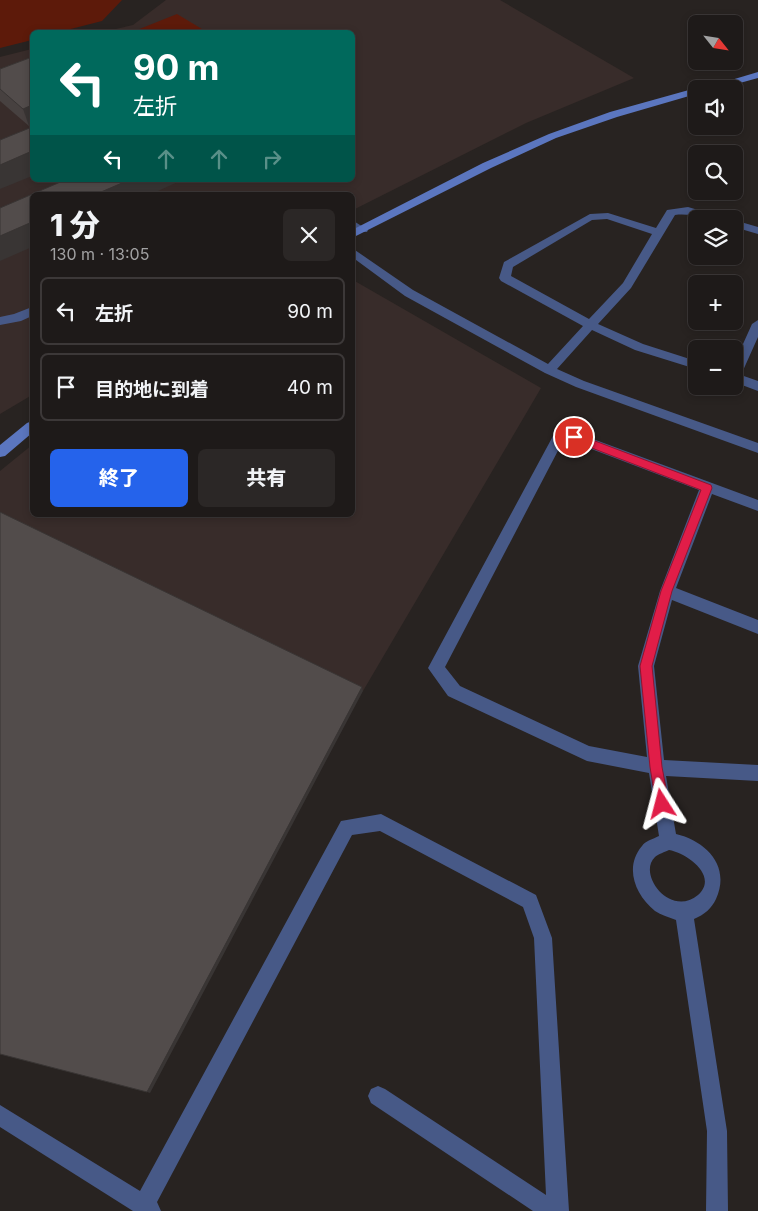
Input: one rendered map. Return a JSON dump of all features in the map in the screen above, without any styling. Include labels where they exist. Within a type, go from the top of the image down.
[{"type":"street","points":[[737,80],[758,74]]},
{"type":"street","points":[[358,233],[448,185],[534,143],[618,112],[688,93]]},
{"type":"street","points":[[549,370],[627,285],[671,212],[688,210]]},
{"type":"street","points":[[658,232],[608,216],[590,216],[508,265],[505,278],[591,325],[639,347],[688,362]]},
{"type":"street","points":[[743,226],[758,230]]},
{"type":"street","points":[[355,254],[409,292],[549,370],[580,384],[758,448]]},
{"type":"street","points":[[0,321],[16,318],[30,312]]},
{"type":"street","points":[[743,357],[758,324]]},
{"type":"street","points":[[743,380],[758,386]]},
{"type":"street","points":[[0,452],[30,428]]},
{"type":"street","points":[[758,506],[574,437],[558,439],[436,668],[454,691],[587,753],[656,767],[758,773]]},
{"type":"street","points":[[668,840],[656,767],[646,666],[667,591],[707,488]]},
{"type":"street","points":[[667,591],[758,627]]},
{"type":"street","points":[[0,1115],[148,1208],[347,827],[381,822],[530,901],[543,938],[558,1211]]},
{"type":"street","points":[[668,840],[690,846],[707,863],[711,874],[712,885],[710,895],[704,904],[695,909],[684,912],[671,910],[659,904],[650,895],[643,883],[640,871],[648,850],[668,840]]},
{"type":"street","points":[[684,912],[717,1131],[717,1211]]},
{"type":"street","points":[[378,1096],[552,1211]]},
{"type":"shaded area","points":[[0,0],[122,0],[102,21],[67,30],[30,30],[30,40],[0,48]]},
{"type":"shaded area","points":[[166,0],[500,0],[634,78],[526,123],[355,209],[355,192],[30,192],[30,396],[0,414],[0,57],[30,50],[30,182],[355,182],[355,30],[112,30],[133,25]]},
{"type":"shaded area","points":[[177,14],[202,29],[199,30],[137,30]]},
{"type":"shaded area","points":[[355,281],[541,388],[363,691],[0,516],[0,471],[30,447],[30,517],[355,517]]},
{"type":"building","points":[[30,58],[30,106],[23,109],[0,89],[0,69]]},
{"type":"building","points":[[30,128],[30,152],[0,165],[0,140]]},
{"type":"building","points":[[60,182],[124,182],[101,192],[37,192]]},
{"type":"building","points":[[30,195],[30,223],[0,236],[0,208]]},
{"type":"building","points":[[0,512],[362,687],[147,1092],[0,1054]]},
{"type":"route","points":[[574,437],[707,488],[667,591],[646,666],[656,767],[662,804]]}]
